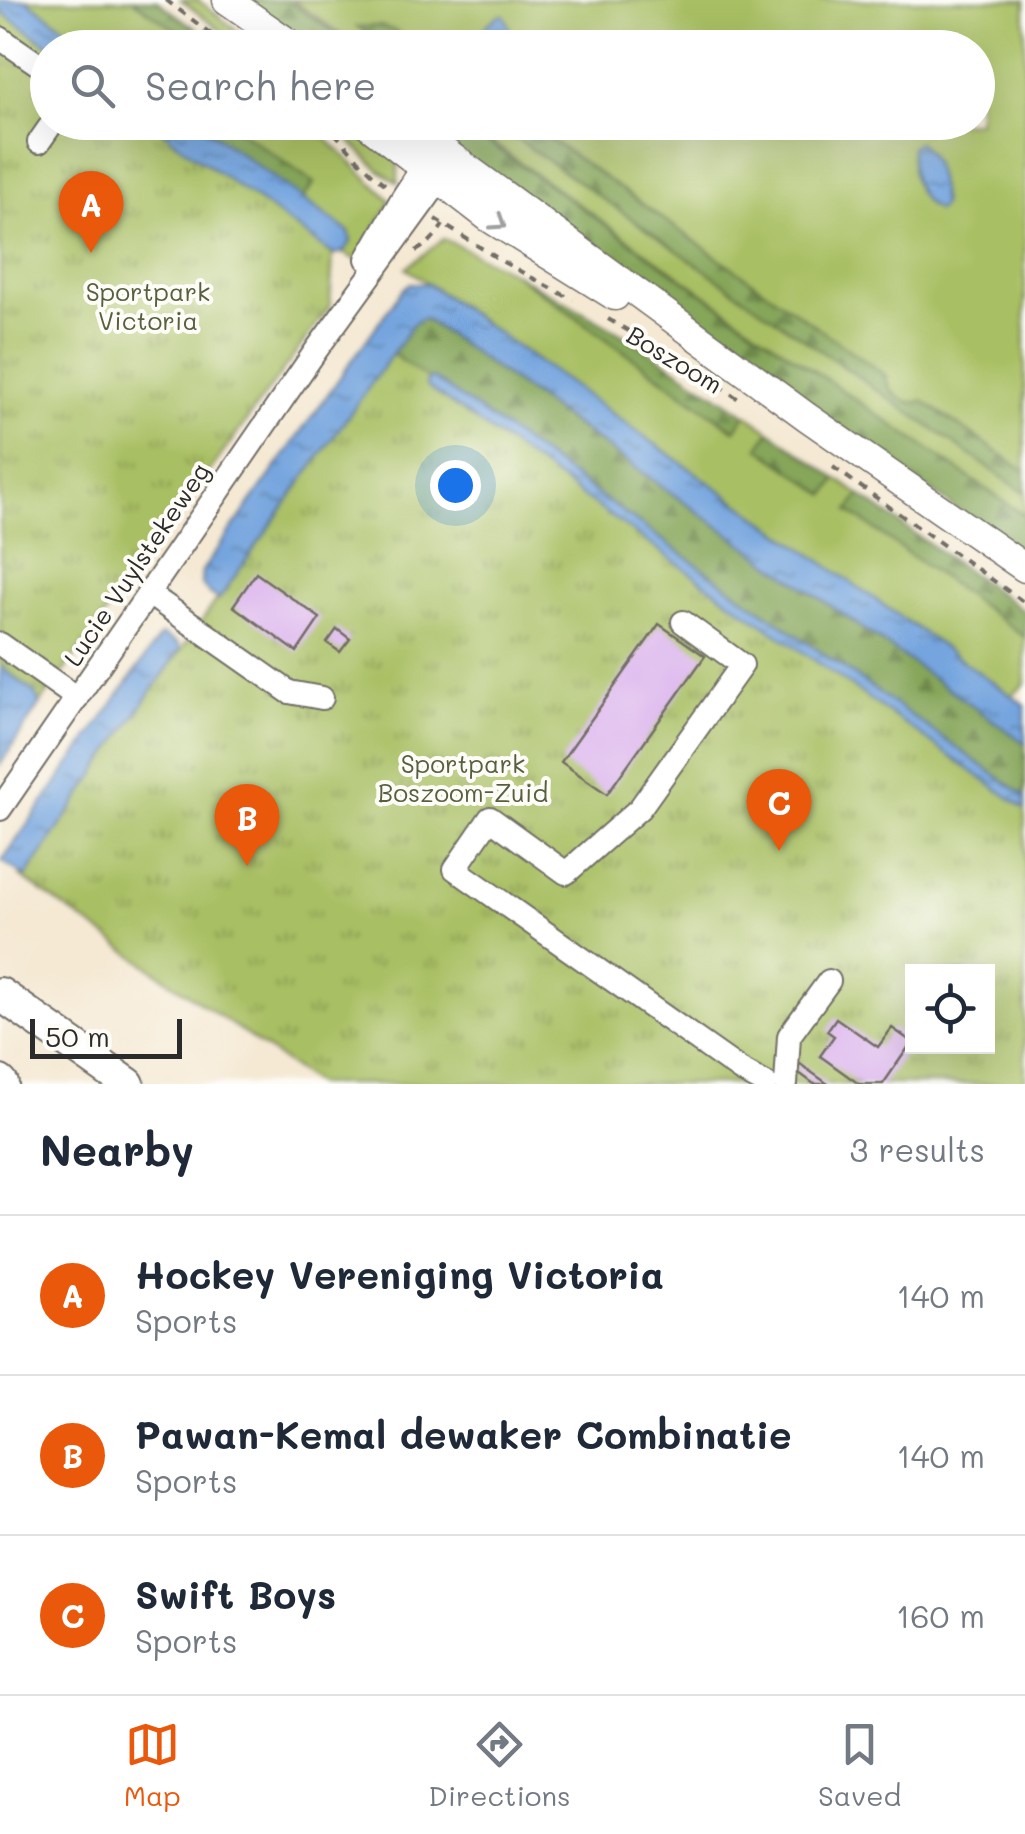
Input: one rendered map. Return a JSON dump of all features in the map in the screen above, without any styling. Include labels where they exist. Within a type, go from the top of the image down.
[{"type":"highway","points":[[0,994],[128,1084]]},
{"type":"main road","points":[[212,0],[250,30]]},
{"type":"main road","points":[[228,0],[270,30]]},
{"type":"main road","name":"Boszoom","points":[[393,140],[1025,568]]},
{"type":"main road","name":"Boszoom","points":[[417,140],[437,168]]},
{"type":"street","points":[[0,38],[30,59]]},
{"type":"street","name":"Lucie Vuylstekeweg","points":[[0,810],[437,168]]},
{"type":"street","points":[[149,594],[289,692],[322,698]]},
{"type":"street","points":[[683,622],[742,665],[640,808],[566,873],[490,818],[455,869],[740,1070],[766,1084]]},
{"type":"street","points":[[0,644],[77,698]]},
{"type":"street","points":[[786,1084],[790,1036],[829,982]]},
{"type":"path","points":[[166,0],[206,30]]},
{"type":"path","points":[[342,140],[375,176],[411,202],[505,263],[584,306]]},
{"type":"path","name":"Boszoom","points":[[600,315],[706,376],[753,410]]},
{"type":"path","points":[[832,466],[1025,604]]},
{"type":"green space","points":[[26,0],[133,0],[176,30],[69,30]]},
{"type":"green space","points":[[133,0],[156,0],[197,30],[176,30]]},
{"type":"green space","points":[[181,0],[198,0],[236,30],[220,30]]},
{"type":"green space","points":[[239,0],[287,0],[330,30],[282,30]]},
{"type":"green space","points":[[292,0],[1025,0],[1025,521],[488,140],[995,140],[995,30],[335,30]]},
{"type":"green space","name":"Sportpark Victoria","points":[[0,11],[30,32],[30,140],[174,140],[333,254],[330,306],[40,704],[34,692],[0,666]]},
{"type":"green space","points":[[380,26],[392,30],[362,30],[358,27]]},
{"type":"green space","points":[[221,140],[253,140],[314,183],[303,199]]},
{"type":"green space","points":[[253,140],[328,140],[391,201],[357,260],[342,253],[351,242],[349,232],[303,199],[314,183]]},
{"type":"green space","points":[[349,140],[374,140],[392,154],[398,165],[398,183]]},
{"type":"green space","points":[[438,140],[485,140],[1025,516],[1025,558]]},
{"type":"green space","points":[[518,140],[551,140],[885,375],[898,397],[910,402],[923,401],[1025,471],[1025,493]]},
{"type":"green space","points":[[444,239],[514,273],[734,430],[746,414],[770,431],[759,448],[827,494],[837,479],[860,495],[850,512],[1025,637],[1025,684],[1012,696],[406,268]]},
{"type":"green space","points":[[514,273],[628,337],[746,414],[735,430]]},
{"type":"green space","points":[[423,318],[1025,743],[1025,796],[433,378],[427,380],[392,355],[414,323]]},
{"type":"green space","name":"Sportpark Boszoom-Zuid","points":[[392,354],[1025,801],[1025,1084],[316,1084],[20,876]]},
{"type":"green space","points":[[770,431],[837,479],[826,495],[759,447]]},
{"type":"green space","points":[[860,495],[1025,612],[1025,637],[849,511]]},
{"type":"water","points":[[0,0],[26,0],[69,30],[30,32],[0,11]]},
{"type":"water","points":[[504,15],[511,30],[484,30]]},
{"type":"water","points":[[174,140],[222,140],[349,232],[351,242],[342,253],[333,254]]},
{"type":"water","points":[[918,142],[936,170],[942,205],[937,211],[923,199],[915,183],[911,147]]},
{"type":"water","points":[[410,283],[428,284],[1025,705],[1025,743],[424,318],[414,323],[219,599],[209,593],[201,584],[202,571]]},
{"type":"water","points":[[433,378],[1025,796],[1025,809],[426,386],[427,380]]},
{"type":"water","points":[[161,635],[180,649],[26,877],[2,861]]},
{"type":"water","points":[[0,666],[34,692],[40,704],[0,765]]},
{"type":"building","points":[[256,573],[320,618],[297,652],[233,606]]},
{"type":"building","points":[[659,624],[705,656],[607,794],[561,762]]},
{"type":"building","points":[[337,629],[350,639],[340,652],[327,643]]},
{"type":"building","points":[[836,1018],[878,1047],[892,1028],[905,1037],[905,1052],[883,1084],[859,1084],[820,1056],[834,1036],[827,1031]]},
{"type":"building","points":[[800,1064],[828,1084],[814,1084],[795,1070]]},
{"type":"place","name":"Hockey Vereniging Victoria","points":[[91,253]]},
{"type":"place","name":"Swift Boys","points":[[779,851]]},
{"type":"place","name":"Pawan-Kemal dewaker Combinatie","points":[[247,866]]}]
